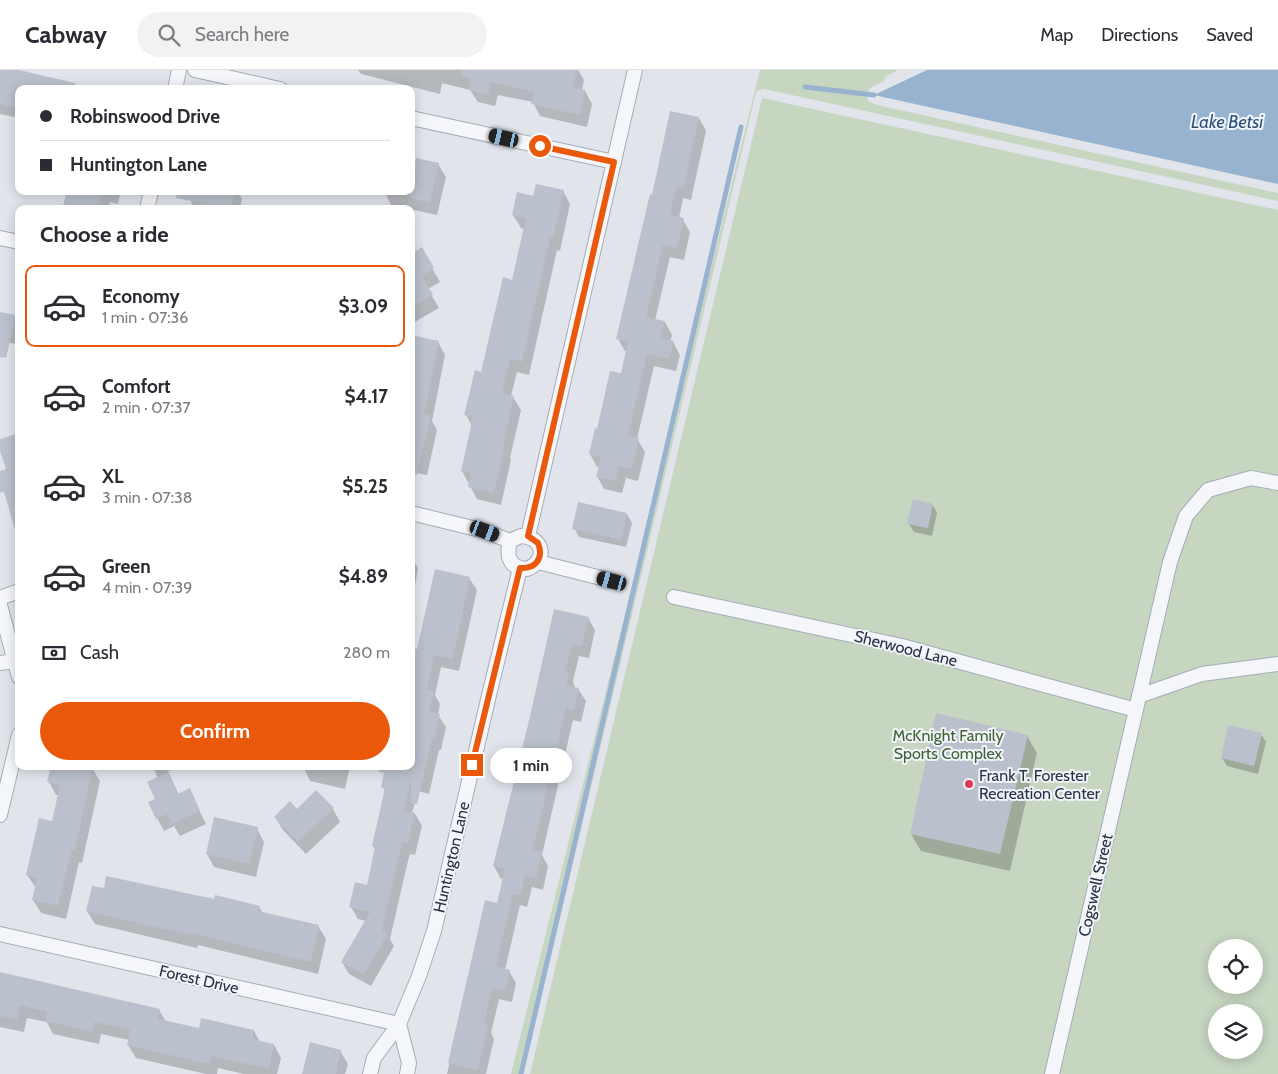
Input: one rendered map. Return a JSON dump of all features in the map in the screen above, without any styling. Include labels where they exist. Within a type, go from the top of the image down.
[{"type":"street","points":[[176,85],[179,70]]},
{"type":"street","points":[[196,70],[262,85]]},
{"type":"street","points":[[528,536],[635,70]]},
{"type":"street","points":[[415,119],[614,162]]},
{"type":"street","points":[[0,238],[15,241]]},
{"type":"street","name":"Cogswell Street","points":[[1052,1074],[1170,562],[1186,516],[1208,490],[1251,478],[1278,483]]},
{"type":"street","points":[[415,514],[485,531],[510,541],[521,536],[528,536],[538,543],[540,556],[538,562],[527,569],[514,566],[508,555],[510,541]]},
{"type":"street","points":[[538,562],[612,581]]},
{"type":"street","name":"Huntington Lane","points":[[370,1074],[374,1058],[398,1024],[419,976],[434,932],[520,568]]},
{"type":"street","points":[[0,598],[15,592]]},
{"type":"street","name":"Sherwood Lane","points":[[674,597],[902,646],[1136,710]]},
{"type":"street","points":[[0,605],[15,661],[0,663]]},
{"type":"street","points":[[1139,696],[1202,674],[1278,664]]},
{"type":"street","points":[[0,815],[15,752]]},
{"type":"street","name":"Forest Drive","points":[[0,934],[398,1024]]},
{"type":"street","points":[[398,1024],[409,1063],[407,1074]]},
{"type":"green space","points":[[760,70],[898,70],[885,77],[884,81],[869,90],[867,93],[868,101],[877,105],[1278,193],[1278,201],[764,89],[757,91],[523,1074],[511,1074]]},
{"type":"green space","name":"McKnight Family Sports Complex","points":[[762,98],[1278,210],[1278,1074],[530,1074]]},
{"type":"water","name":"Lake Betsi","points":[[927,70],[1278,70],[1278,184],[874,95]]},
{"type":"building","points":[[0,70],[19,70],[75,83],[75,85],[15,85],[15,108],[0,104]]},
{"type":"building","points":[[462,70],[577,70],[573,87],[585,90],[580,115],[531,104],[534,92],[491,82],[488,94],[469,90],[471,78],[461,76]]},
{"type":"building","points":[[670,111],[699,117],[684,188],[676,187],[670,215],[684,218],[677,248],[663,245],[646,317],[665,321],[661,338],[674,341],[669,359],[647,354],[628,436],[639,438],[632,469],[619,466],[616,481],[596,477],[601,457],[589,454],[595,428],[597,429],[610,371],[621,373],[628,342],[616,339],[650,194],[652,195]]},
{"type":"building","points":[[416,158],[439,163],[430,203],[411,198],[411,195],[415,195]]},
{"type":"building","points":[[536,184],[564,190],[553,238],[550,238],[522,362],[510,359],[502,393],[514,396],[494,493],[468,487],[471,473],[461,471],[473,417],[464,415],[475,370],[481,372],[503,277],[512,280],[526,218],[512,215],[517,192],[533,196]]},
{"type":"building","points":[[66,195],[101,195],[99,205],[63,205]]},
{"type":"building","points":[[176,195],[234,195],[232,205],[201,205],[202,203],[176,198]]},
{"type":"building","points":[[422,247],[434,268],[422,276],[433,295],[415,306],[415,251]]},
{"type":"building","points":[[0,312],[15,315],[15,319],[6,358],[0,357]]},
{"type":"building","points":[[415,336],[439,341],[424,414],[431,416],[417,475],[415,475]]},
{"type":"building","points":[[15,434],[15,530],[4,491],[0,493],[0,471],[6,469],[0,451],[0,439]]},
{"type":"building","points":[[913,499],[933,504],[928,528],[907,524]]},
{"type":"building","points":[[578,502],[627,513],[622,540],[572,529]]},
{"type":"building","points":[[435,569],[470,577],[453,659],[434,655],[427,689],[434,691],[429,712],[440,714],[434,739],[432,738],[417,804],[411,803],[411,779],[404,810],[415,813],[408,843],[403,842],[400,852],[382,930],[388,933],[364,975],[341,962],[370,912],[349,907],[355,882],[367,885],[375,847],[372,846],[385,788],[381,787],[384,773],[379,772],[379,770],[415,770],[415,649],[417,649]]},
{"type":"building","points":[[554,609],[589,617],[582,646],[572,644],[565,672],[569,673],[566,685],[579,688],[574,710],[566,708],[533,850],[542,852],[536,878],[525,875],[521,895],[513,894],[496,966],[510,970],[505,991],[492,988],[484,1024],[488,1025],[478,1070],[448,1063],[485,900],[497,903],[505,869],[493,866]]},
{"type":"building","name":"Frank T. Forester Recreation Center","points":[[936,713],[1028,735],[1000,854],[910,834]]},
{"type":"building","points":[[1228,725],[1262,733],[1254,766],[1221,758]]},
{"type":"building","points":[[50,770],[92,770],[75,850],[72,850],[58,906],[32,900],[37,878],[26,875],[39,818],[52,821],[60,785],[47,782]]},
{"type":"building","points":[[168,772],[178,794],[190,788],[200,811],[171,824],[167,814],[156,819],[148,802],[155,799],[147,782]]},
{"type":"building","points":[[316,790],[334,808],[298,842],[274,817],[290,801],[297,809]]},
{"type":"building","points":[[214,817],[258,827],[249,864],[206,854]]},
{"type":"building","points":[[106,876],[214,899],[215,895],[260,906],[258,911],[319,925],[311,962],[191,933],[190,935],[86,911],[92,886],[104,888]]},
{"type":"building","points":[[0,972],[160,1009],[158,1019],[199,1028],[201,1018],[254,1030],[252,1039],[274,1044],[269,1069],[211,1056],[209,1064],[127,1045],[130,1030],[94,1022],[92,1032],[45,1021],[47,1012],[20,1005],[17,1020],[0,1016]]},
{"type":"building","points":[[310,1042],[341,1050],[336,1074],[302,1074]]},
{"type":"waterway","points":[[805,87],[874,95]]},
{"type":"waterway","points":[[521,1074],[741,127]]},
{"type":"place","name":"Frank T. Forester Recreation Center","points":[[969,784]]},
{"type":"route","points":[[472,765],[520,568],[527,569],[533,566],[538,562],[540,556],[541,550],[538,543],[528,536],[614,162],[540,146]]}]
